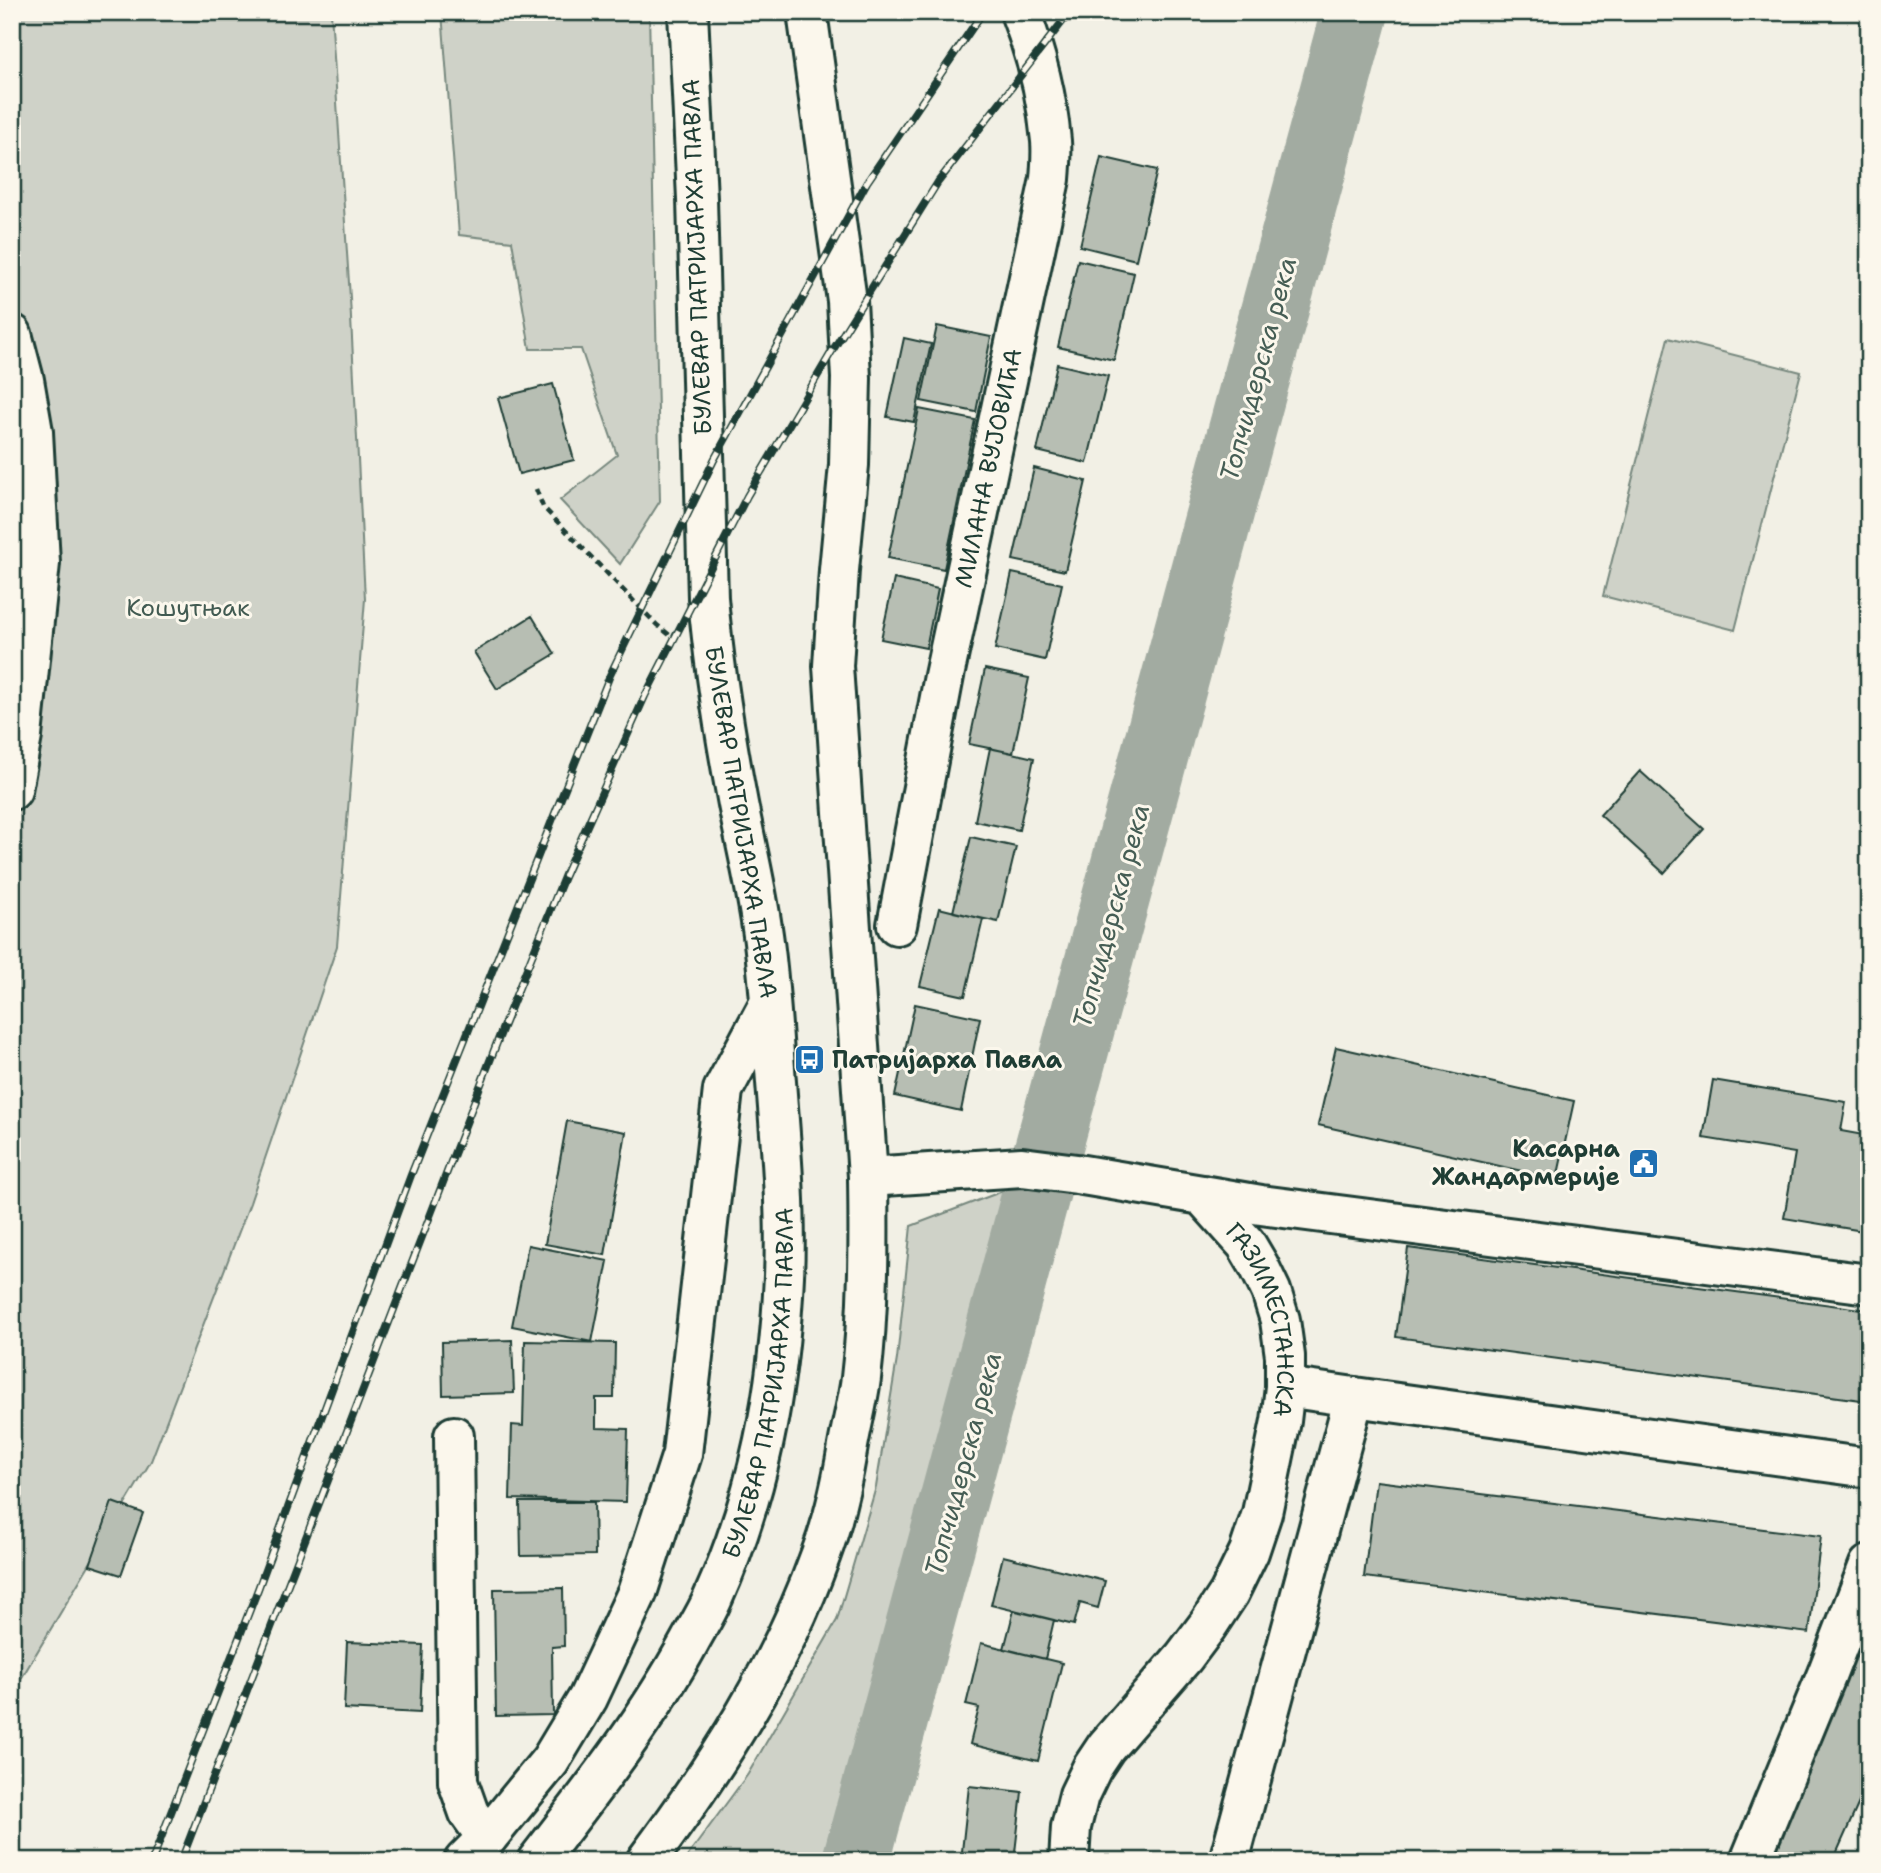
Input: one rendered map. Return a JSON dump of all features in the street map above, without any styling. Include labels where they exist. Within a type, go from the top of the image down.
[{"type":"main road","name":"БУЛЕВАР ПАТРИЈАРХА ПАВЛА","points":[[537,1861],[617,1757],[668,1680],[711,1602],[743,1523],[763,1452],[778,1365],[785,1273],[784,1193],[770,1002],[763,932],[713,660],[708,598],[697,199],[688,12]]},
{"type":"main road","points":[[646,1861],[692,1799],[740,1724],[780,1651],[821,1553],[842,1479],[861,1379],[869,1233],[868,1177],[833,666],[849,465],[851,378],[847,301],[807,12]]},
{"type":"main road","name":"МИЛАНА ВУЈОВИЋА","points":[[897,925],[944,676],[1050,179],[1051,143],[1045,97],[1033,46],[1020,12]]},
{"type":"main road","points":[[12,334],[33,432],[40,563],[22,736],[12,790]]},
{"type":"main road","points":[[476,1849],[550,1761],[588,1698],[637,1593],[682,1454],[723,1090],[770,1002]]},
{"type":"main road","name":"ГАЗИМЕСТАНСКА","points":[[868,1177],[1022,1167],[1202,1195],[1245,1244],[1259,1266],[1271,1291],[1280,1320],[1285,1356],[1281,1421],[1262,1513],[1241,1570],[1229,1593],[1184,1657],[1106,1747],[1092,1768],[1079,1795],[1071,1827],[1069,1861]]},
{"type":"main road","points":[[1202,1195],[1275,1207],[1869,1284]]},
{"type":"main road","points":[[1285,1387],[1869,1468]]},
{"type":"main road","points":[[1229,1861],[1354,1397]]},
{"type":"main road","points":[[454,1436],[458,1783],[469,1813],[476,1849]]},
{"type":"main road","points":[[1750,1861],[1869,1565]]},
{"type":"path","points":[[536,489],[543,507],[657,625],[674,638]]},
{"type":"green space","name":"Кошутњак","points":[[12,12],[331,12],[350,298],[365,599],[337,946],[250,1203],[151,1461],[12,1694]]},
{"type":"green space","points":[[442,12],[649,12],[660,501],[620,564],[560,500],[617,455],[581,349],[530,349],[512,241],[459,235]]},
{"type":"green space","points":[[1668,338],[1801,372],[1735,630],[1603,596]]},
{"type":"green space","points":[[1024,1183],[837,1861],[684,1861],[748,1774],[837,1620],[876,1487],[897,1359],[911,1226]]},
{"type":"building","points":[[1101,157],[1157,170],[1136,260],[1080,246]]},
{"type":"building","points":[[1078,260],[1134,273],[1114,360],[1058,347]]},
{"type":"building","points":[[937,326],[991,337],[976,412],[921,401]]},
{"type":"building","points":[[904,338],[931,344],[914,422],[887,417]]},
{"type":"building","points":[[1057,364],[1108,376],[1087,463],[1037,451]]},
{"type":"building","points":[[553,384],[574,460],[519,474],[498,398]]},
{"type":"building","points":[[919,409],[975,420],[944,569],[888,558]]},
{"type":"building","points":[[1034,468],[1086,481],[1065,571],[1013,560]]},
{"type":"building","points":[[1012,573],[1062,584],[1045,660],[995,649]]},
{"type":"building","points":[[894,579],[938,589],[926,648],[881,639]]},
{"type":"building","points":[[532,616],[555,654],[497,689],[474,652]]},
{"type":"building","points":[[985,669],[1029,678],[1013,753],[969,744]]},
{"type":"building","points":[[990,748],[1034,758],[1019,830],[975,821]]},
{"type":"building","points":[[1640,771],[1704,829],[1664,873],[1600,815]]},
{"type":"building","points":[[971,837],[1016,847],[998,922],[953,912]]},
{"type":"building","points":[[939,908],[983,919],[965,996],[920,986]]},
{"type":"building","points":[[915,1004],[980,1018],[961,1111],[895,1096]]},
{"type":"building","points":[[1336,1047],[1574,1101],[1557,1179],[1318,1125]]},
{"type":"building","points":[[1713,1080],[1846,1102],[1841,1131],[1869,1136],[1869,1232],[1784,1218],[1795,1153],[1703,1138]]},
{"type":"building","points":[[567,1121],[626,1132],[605,1255],[545,1244]]},
{"type":"building","points":[[528,1245],[608,1261],[592,1342],[512,1326]]},
{"type":"building","points":[[1408,1248],[1869,1310],[1869,1339],[1861,1400],[1396,1337]]},
{"type":"building","points":[[512,1340],[514,1393],[443,1395],[442,1342]]},
{"type":"building","points":[[525,1341],[615,1343],[614,1398],[596,1398],[596,1428],[628,1429],[626,1502],[510,1499],[512,1425],[523,1426]]},
{"type":"building","points":[[1376,1481],[1821,1536],[1809,1633],[1364,1577]]},
{"type":"building","points":[[112,1502],[143,1513],[121,1575],[90,1565]]},
{"type":"building","points":[[520,1502],[594,1502],[595,1555],[521,1556]]},
{"type":"building","points":[[1003,1556],[1105,1581],[1098,1608],[1080,1603],[1074,1625],[991,1605]]},
{"type":"building","points":[[563,1588],[564,1646],[552,1647],[553,1715],[496,1716],[494,1589]]},
{"type":"building","points":[[1014,1610],[1054,1620],[1045,1659],[1004,1649]]},
{"type":"building","points":[[1864,1637],[1869,1639],[1869,1780],[1833,1861],[1796,1861],[1770,1849]]},
{"type":"building","points":[[347,1642],[423,1645],[420,1713],[344,1709]]},
{"type":"building","points":[[981,1643],[1062,1663],[1038,1761],[970,1744],[979,1708],[966,1705]]},
{"type":"building","points":[[969,1786],[1022,1792],[1014,1861],[961,1861]]},
{"type":"waterway","name":"Топчидерска река","points":[[856,1861],[1355,12]]},
{"type":"railway","points":[[152,1861],[258,1589],[411,1175],[610,675],[714,460],[867,182],[983,12]]},
{"type":"railway","points":[[181,1861],[503,1027],[564,877],[645,696],[747,496],[831,353],[938,182],[1070,12]]},
{"type":"place","name":"Патријарха Павла","points":[[809,1060]]},
{"type":"place","name":"Касарна Жандармерије","points":[[1643,1163]]}]
